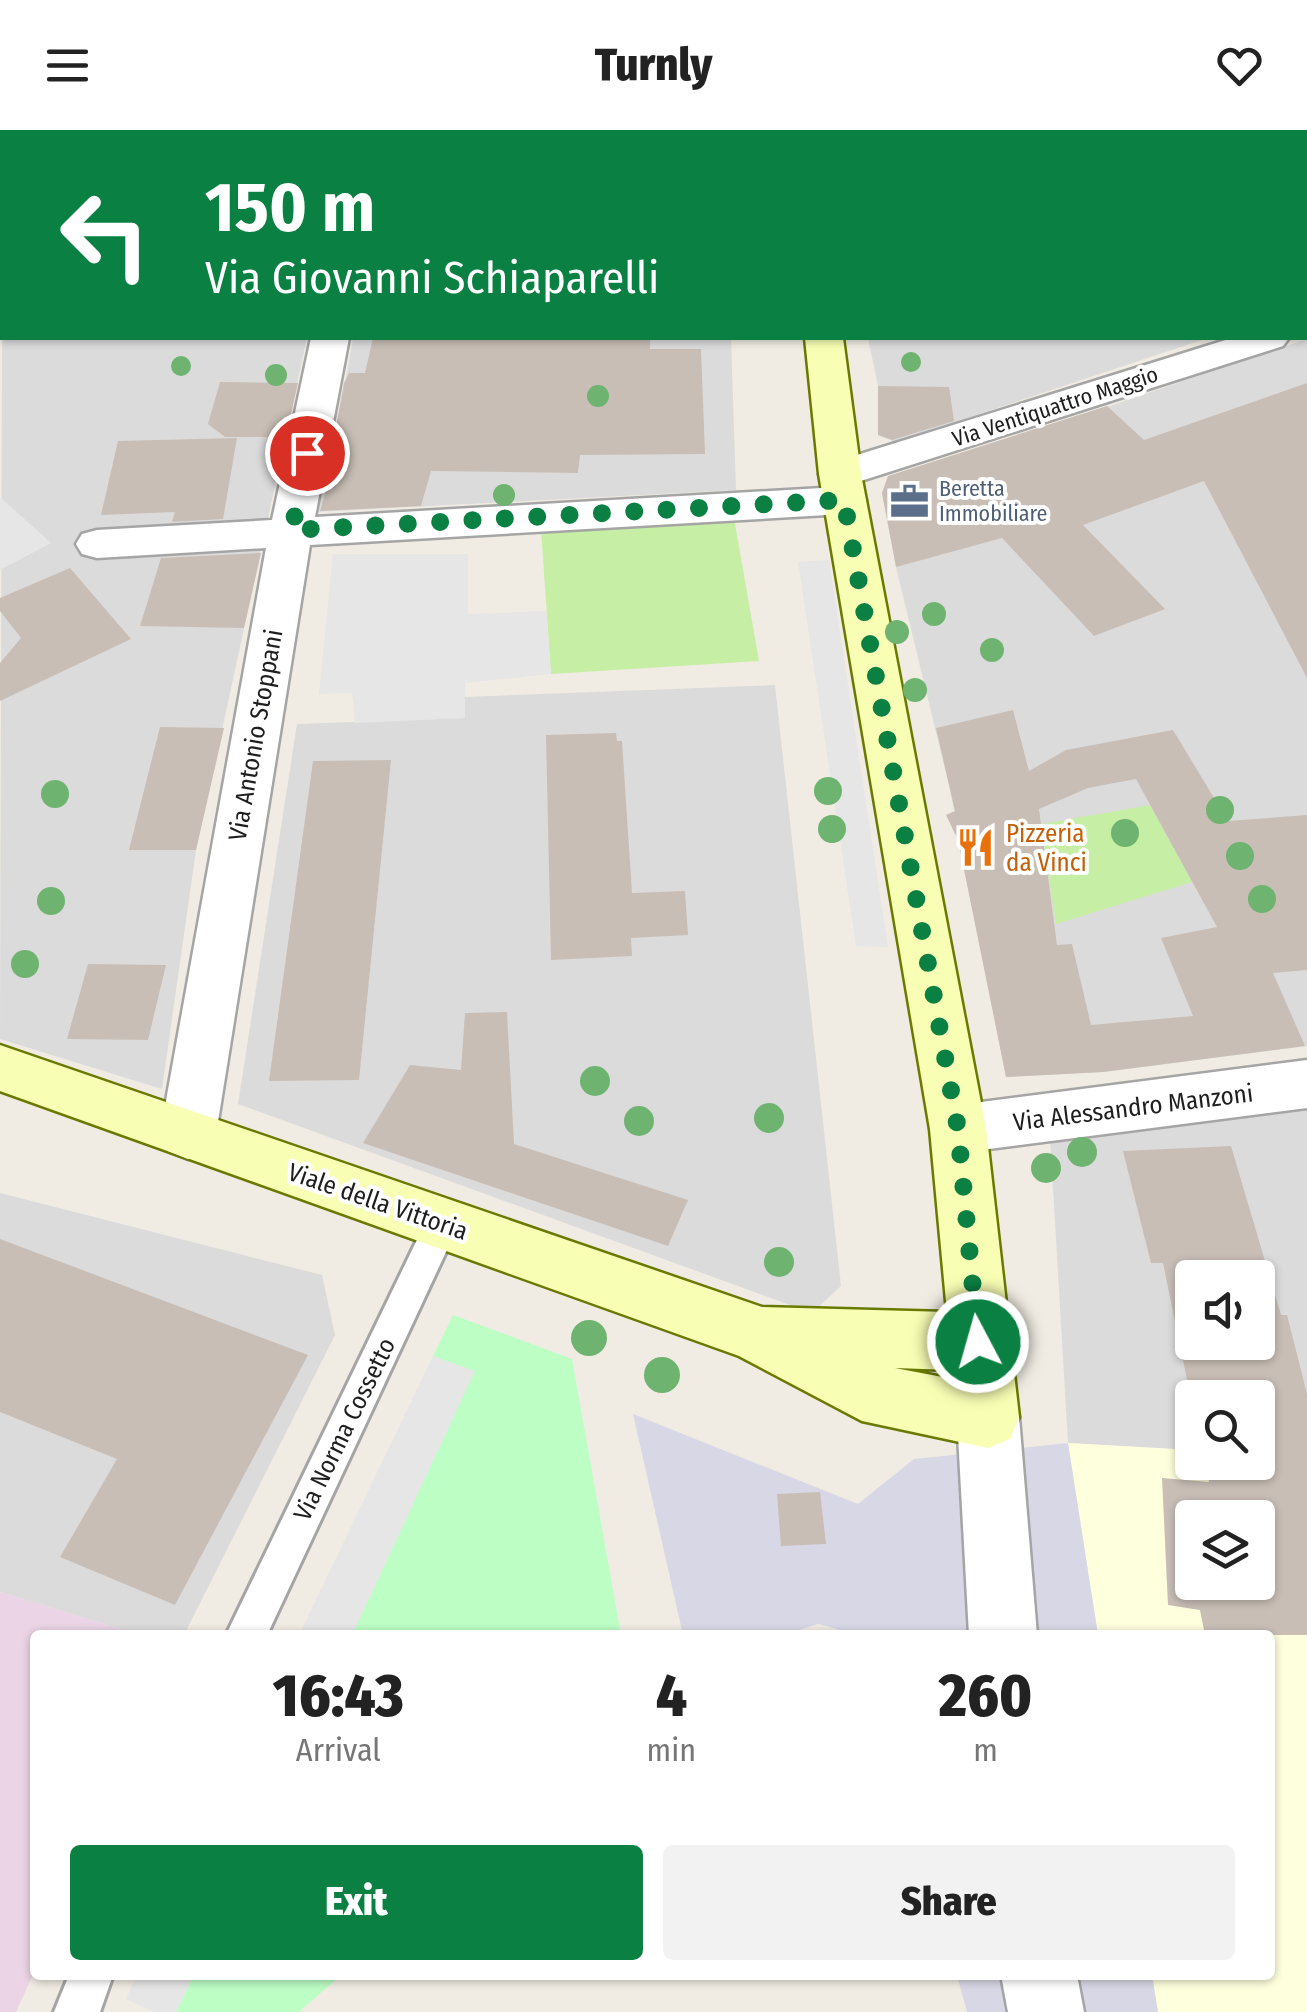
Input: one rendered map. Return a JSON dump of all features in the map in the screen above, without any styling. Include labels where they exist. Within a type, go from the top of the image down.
[{"type":"street","name":"Via Antonio Stoppani","points":[[188,1134],[292,530],[330,340]]},
{"type":"street","points":[[824,340],[842,487],[958,1129],[988,1417],[1003,1630]]},
{"type":"street","name":"Via Ventiquattro Maggio","points":[[98,544],[842,487],[1264,340]]},
{"type":"street","name":"Viale della Vittoria","points":[[0,1068],[757,1334],[862,1391],[988,1417]]},
{"type":"street","name":"Via Alessandro Manzoni","points":[[958,1129],[1307,1084]]},
{"type":"street","name":"Viale della Vittoria","points":[[757,1334],[978,1342]]},
{"type":"street","points":[[1040,1980],[1046,2012]]},
{"type":"lane","name":"Via Norma Cossetto","points":[[248,1630],[442,1224]]},
{"type":"lane","points":[[77,2012],[89,1980]]},
{"type":"shaded area","points":[[2,340],[307,340],[196,850],[162,1089],[0,1039]]},
{"type":"shaded area","points":[[353,340],[731,340],[736,490],[316,512],[330,471]]},
{"type":"shaded area","points":[[868,340],[1202,340],[895,442],[878,435],[878,386]]},
{"type":"shaded area","points":[[1307,340],[1307,1046],[1103,1072],[1006,1077],[950,790],[896,567],[882,493],[886,482]]},
{"type":"shaded area","points":[[0,497],[51,543],[0,570]]},
{"type":"shaded area","points":[[333,554],[468,554],[468,614],[546,611],[551,674],[465,683],[465,718],[355,723],[352,693],[319,694]]},
{"type":"shaded area","points":[[829,560],[888,947],[856,946],[798,562]]},
{"type":"shaded area","points":[[775,685],[841,1286],[812,1313],[238,1104],[297,724],[465,718],[465,697]]},
{"type":"shaded area","points":[[1307,1109],[1307,1456],[1275,1454],[1275,1380],[1175,1380],[1175,1449],[1068,1443],[1050,1137]]},
{"type":"shaded area","points":[[0,1193],[322,1275],[335,1335],[187,1630],[124,1630],[0,1592]]},
{"type":"shaded area","points":[[433,1356],[475,1371],[354,1630],[301,1630]]},
{"type":"shaded area","points":[[633,1414],[858,1504],[914,1459],[1068,1443],[1097,1630],[841,1630],[818,1624],[799,1630],[682,1630]]},
{"type":"shaded area","points":[[1068,1443],[1175,1449],[1175,1480],[1275,1480],[1275,1454],[1307,1456],[1307,2012],[1158,2012],[1153,1980],[1275,1980],[1275,1630],[1097,1630]]},
{"type":"shaded area","points":[[0,1592],[124,1630],[30,1630],[30,1980],[16,2012],[0,2012]]},
{"type":"shaded area","points":[[135,1980],[192,1980],[176,2012],[153,2012],[126,1999]]},
{"type":"shaded area","points":[[958,1980],[1153,1980],[1158,2012],[967,2012]]},
{"type":"green space","points":[[734,518],[759,661],[551,674],[541,529]]},
{"type":"green space","points":[[1150,805],[1192,882],[1056,924],[1041,824]]},
{"type":"green space","points":[[453,1315],[572,1359],[620,1630],[354,1630],[474,1372],[433,1356]]},
{"type":"green space","points":[[192,1980],[335,1980],[299,2012],[176,2012]]},
{"type":"building","points":[[373,340],[650,340],[650,349],[701,349],[705,454],[580,455],[578,473],[431,471],[421,506],[320,511],[342,437],[334,437],[344,383],[349,373],[365,373]]},
{"type":"building","points":[[220,382],[298,383],[286,437],[225,437],[208,424]]},
{"type":"building","points":[[1307,383],[1307,678],[1204,481],[1083,525],[1165,609],[1094,636],[1002,538],[896,567],[882,493],[888,476],[1107,406],[1144,440]]},
{"type":"building","points":[[878,386],[949,387],[954,421],[892,440],[878,435]]},
{"type":"building","points":[[237,438],[223,519],[172,522],[175,512],[101,515],[118,441]]},
{"type":"building","points":[[261,553],[244,628],[140,626],[161,558]]},
{"type":"building","points":[[70,568],[131,639],[0,701],[0,663],[21,638],[0,611],[0,598]]},
{"type":"building","points":[[1013,710],[1029,771],[1066,750],[1173,730],[1228,821],[1307,815],[1307,970],[1273,973],[1305,1046],[1103,1072],[1006,1077],[958,840],[946,815],[955,811],[936,728]],"holes":[[[1136,779],[1217,927],[1161,938],[1193,1016],[1091,1025],[1072,944],[1057,945],[1039,809],[1088,788]]]},
{"type":"building","points":[[160,727],[224,728],[196,850],[129,850]]},
{"type":"building","points":[[616,733],[617,741],[622,741],[632,893],[685,891],[688,935],[631,938],[632,956],[551,960],[546,735]]},
{"type":"building","points":[[391,760],[359,1080],[269,1081],[313,761]]},
{"type":"building","points":[[88,964],[166,965],[148,1040],[67,1039]]},
{"type":"building","points":[[507,1012],[514,1144],[688,1200],[668,1246],[363,1143],[410,1065],[461,1070],[465,1013]]},
{"type":"building","points":[[1231,1146],[1265,1260],[1175,1260],[1175,1321],[1163,1263],[1151,1263],[1123,1151]]},
{"type":"building","points":[[0,1239],[308,1355],[175,1605],[60,1557],[117,1459],[0,1412]]},
{"type":"building","points":[[1275,1295],[1281,1315],[1287,1315],[1307,1394],[1307,1635],[1275,1635],[1275,1630],[1204,1630],[1200,1610],[1168,1605],[1162,1478],[1209,1482],[1275,1480],[1275,1380],[1187,1380],[1183,1360],[1275,1360]]},
{"type":"building","points":[[820,1492],[826,1544],[781,1546],[777,1494]]},
{"type":"place","name":"Beretta Immobiliare","points":[[909,501]]},
{"type":"place","name":"Pizzeria da Vinci","points":[[976,847]]},
{"type":"route","points":[[307,453],[292,530],[844,500],[958,1129],[978,1342]]}]
